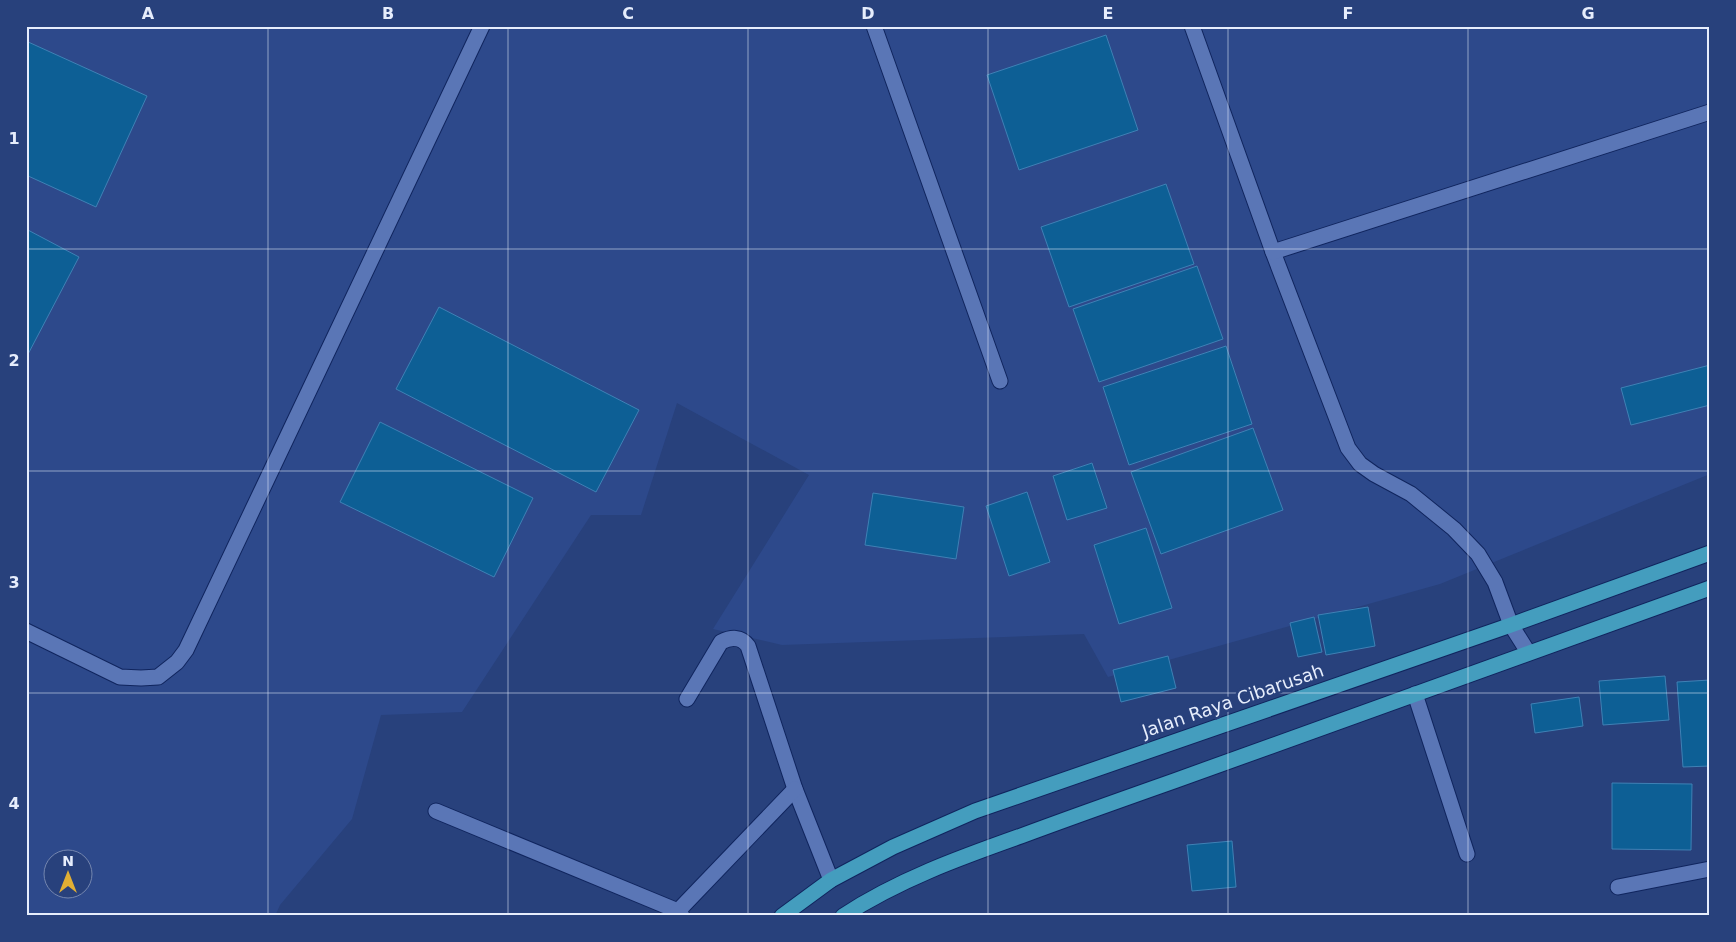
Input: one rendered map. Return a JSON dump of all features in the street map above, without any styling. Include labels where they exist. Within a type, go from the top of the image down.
[{"type":"main road","name":"Jalan Raya Cibarusah","points":[[782,916],[831,880],[893,847],[975,811],[1511,625],[1710,553]]},
{"type":"main road","points":[[843,916],[866,901],[922,873],[1000,843],[1710,588]]},
{"type":"street","points":[[26,632],[120,676],[142,678],[158,676],[177,662],[186,650],[482,26]]},
{"type":"street","points":[[874,26],[1000,382]]},
{"type":"street","points":[[1192,26],[1272,252],[1348,448],[1360,464],[1374,474],[1411,494],[1454,528],[1478,554],[1495,582],[1511,625],[1528,652]]},
{"type":"street","points":[[1272,252],[1710,112]]},
{"type":"street","points":[[686,699],[721,642],[735,637],[745,641],[795,789],[831,880]]},
{"type":"street","points":[[1415,694],[1468,854]]},
{"type":"street","points":[[436,811],[680,913],[795,789]]},
{"type":"street","points":[[1618,887],[1710,869]]},
{"type":"shaded area","points":[[26,26],[1710,26],[1710,474],[1440,584],[1108,677],[1084,634],[782,645],[713,629],[809,475],[677,403],[641,515],[591,515],[462,712],[381,715],[352,819],[280,905],[275,916],[26,916]]},
{"type":"building","points":[[1106,35],[1138,130],[1019,170],[987,75]]},
{"type":"building","points":[[26,41],[147,96],[96,207],[26,175]]},
{"type":"building","points":[[1166,184],[1194,264],[1069,307],[1041,227]]},
{"type":"building","points":[[26,229],[79,257],[26,358]]},
{"type":"building","points":[[1197,266],[1223,339],[1099,382],[1073,309]]},
{"type":"building","points":[[439,307],[639,410],[596,492],[396,389]]},
{"type":"building","points":[[1226,346],[1252,424],[1129,465],[1103,387]]},
{"type":"building","points":[[1710,365],[1710,405],[1631,425],[1621,388]]},
{"type":"building","points":[[380,422],[533,498],[494,577],[340,502]]},
{"type":"building","points":[[1253,428],[1283,510],[1161,554],[1131,472]]},
{"type":"building","points":[[1092,463],[1107,508],[1067,520],[1053,476]]},
{"type":"building","points":[[1027,492],[1050,562],[1009,576],[986,506]]},
{"type":"building","points":[[873,493],[964,507],[956,559],[865,545]]},
{"type":"building","points":[[1146,528],[1172,608],[1119,624],[1094,545]]},
{"type":"building","points":[[1368,607],[1375,646],[1326,655],[1318,615]]},
{"type":"building","points":[[1314,617],[1322,652],[1298,657],[1290,623]]},
{"type":"building","points":[[1168,656],[1176,688],[1121,702],[1113,670]]},
{"type":"building","points":[[1665,676],[1669,720],[1603,725],[1599,681]]},
{"type":"building","points":[[1710,680],[1710,766],[1683,767],[1677,682]]},
{"type":"building","points":[[1579,697],[1583,726],[1535,733],[1531,704]]},
{"type":"building","points":[[1612,783],[1692,784],[1691,850],[1612,849]]},
{"type":"building","points":[[1232,841],[1236,887],[1192,891],[1187,845]]}]
